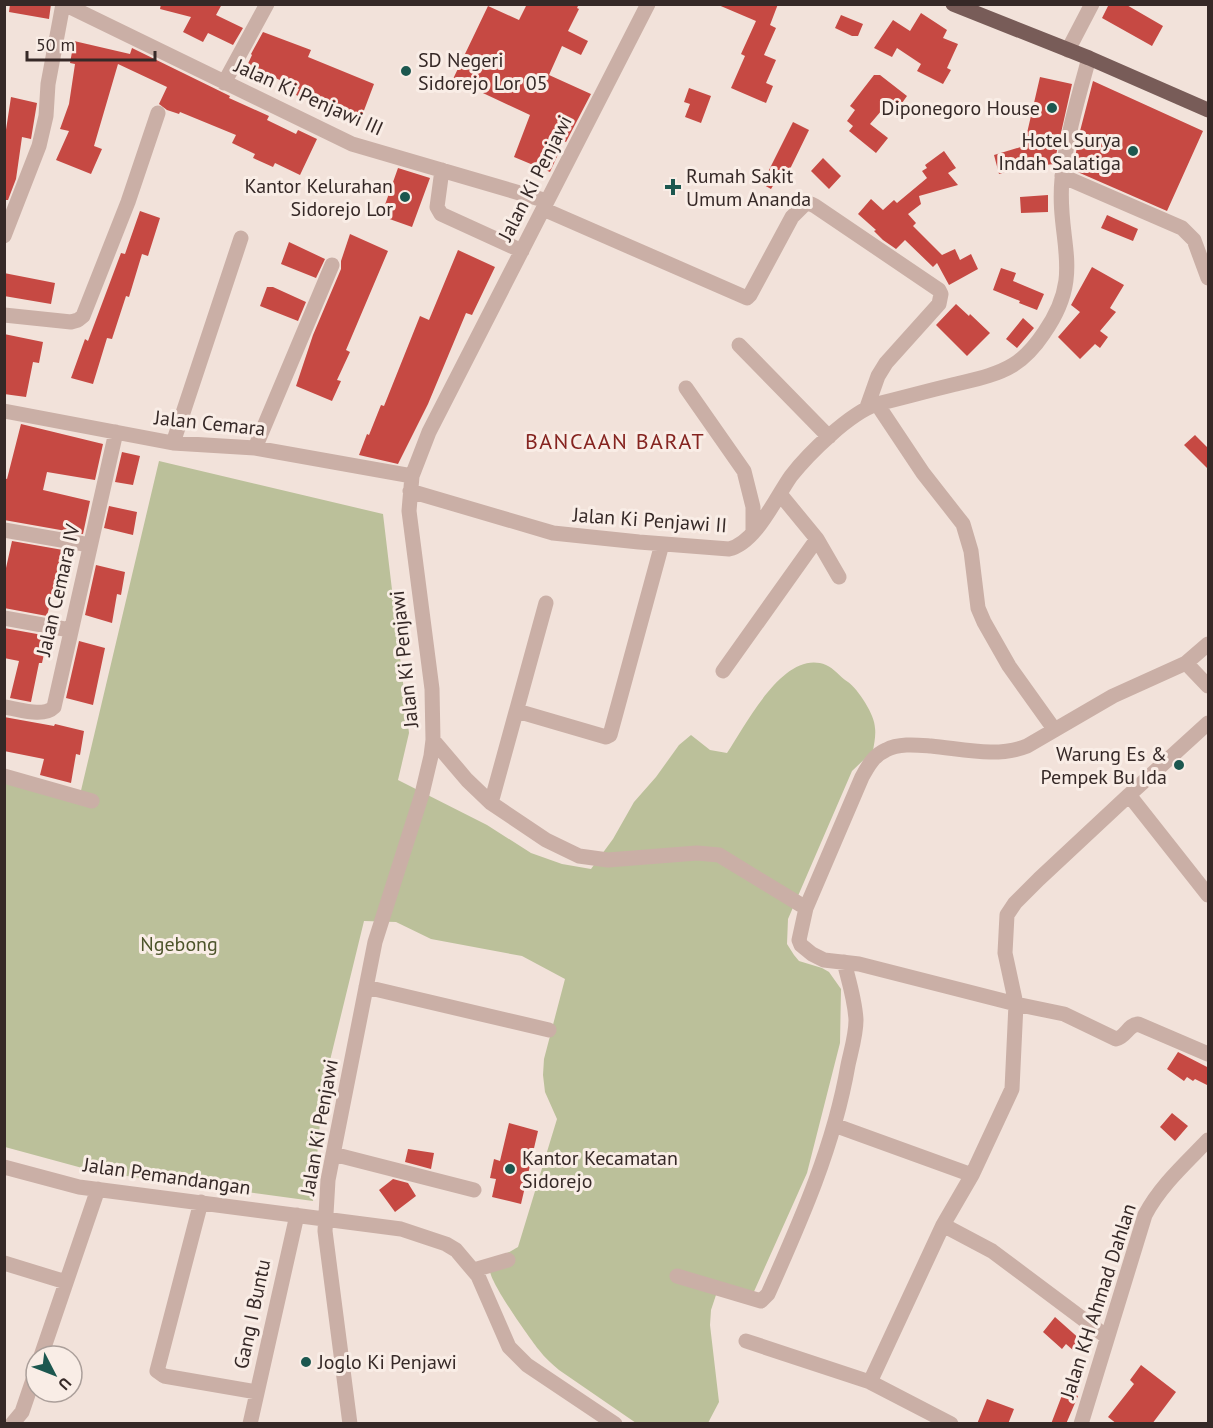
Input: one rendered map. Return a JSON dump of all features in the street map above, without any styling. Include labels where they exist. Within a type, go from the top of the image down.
[{"type":"main road","points":[[953,4],[1089,58],[1209,110]]},
{"type":"street","name":"Jalan Ki Penjawi III","points":[[64,4],[98,12],[124,35],[352,144],[442,170],[545,205],[747,298],[792,217],[805,204],[811,204],[942,294],[939,304],[886,363],[878,376],[872,406]]},
{"type":"street","points":[[4,236],[39,147],[46,116],[53,53],[64,4]]},
{"type":"street","points":[[224,83],[267,4]]},
{"type":"street","name":"Jalan Ki Penjawi","points":[[350,1424],[325,1231],[328,1180],[375,942],[425,784],[433,740],[432,689],[409,511],[411,483],[429,432],[648,4]]},
{"type":"street","points":[[1068,50],[1092,4]]},
{"type":"street","points":[[1054,729],[1009,666],[984,622],[978,608],[971,551],[963,524],[872,406],[987,377],[1013,365],[1034,348],[1054,318],[1067,281],[1068,265],[1061,208],[1062,176],[1067,140],[1089,58]]},
{"type":"street","points":[[4,315],[71,322],[83,316],[128,202],[158,113]]},
{"type":"street","points":[[442,170],[437,207],[441,214],[522,251]]},
{"type":"street","points":[[1062,176],[1182,228],[1194,240],[1209,278]]},
{"type":"street","points":[[173,443],[241,238]]},
{"type":"street","points":[[255,448],[332,265]]},
{"type":"street","points":[[739,345],[829,437]]},
{"type":"street","points":[[686,388],[744,471],[753,507],[753,532]]},
{"type":"street","name":"Jalan Ki Penjawi II","points":[[411,483],[553,533],[729,549],[736,547],[753,532],[792,475],[829,437],[848,420],[872,406]]},
{"type":"street","name":"Jalan Cemara","points":[[4,411],[173,443],[255,448],[411,483]]},
{"type":"street","name":"Jalan Cemara IV","points":[[4,707],[38,712],[52,710],[54,707],[116,432]]},
{"type":"street","points":[[780,494],[817,539],[839,577]]},
{"type":"street","points":[[4,530],[90,545]]},
{"type":"street","points":[[723,671],[817,539]]},
{"type":"street","points":[[517,711],[606,737],[610,735],[662,544]]},
{"type":"street","points":[[491,804],[546,603]]},
{"type":"street","points":[[4,618],[70,630]]},
{"type":"street","points":[[1209,644],[1186,663],[1113,696],[1027,746],[1009,751],[991,752],[918,745],[895,746],[880,753],[870,763],[862,777],[806,908],[799,940],[801,945],[817,957],[831,961],[844,962],[1064,1014],[1116,1039],[1122,1037],[1132,1025],[1138,1024],[1209,1054]]},
{"type":"street","points":[[1186,663],[1209,686]]},
{"type":"street","points":[[870,1382],[943,1225],[972,1175],[1012,1089],[1016,1004],[1005,953],[1007,915],[1015,903],[1039,879],[1209,723]]},
{"type":"street","points":[[433,740],[491,804],[546,840],[579,856],[608,860],[697,853],[719,855],[806,908]]},
{"type":"street","points":[[4,776],[92,801]]},
{"type":"street","points":[[1129,795],[1209,895]]},
{"type":"street","points":[[677,1276],[757,1300],[765,1299],[800,1223],[843,1093],[856,1023],[854,999],[844,962]]},
{"type":"street","points":[[366,987],[549,1030]]},
{"type":"street","points":[[834,1125],[972,1175]]},
{"type":"street","name":"Jalan KH Ahmad Dahlan","points":[[1081,1424],[1141,1225],[1150,1205],[1167,1183],[1209,1140]]},
{"type":"street","points":[[333,1154],[474,1190]]},
{"type":"street","name":"Jalan Pemandangan","points":[[4,1167],[79,1187],[401,1229],[446,1244],[456,1250],[474,1270],[509,1347],[527,1365],[615,1424]]},
{"type":"street","points":[[45,1344],[98,1189]]},
{"type":"street","points":[[201,1202],[158,1371],[164,1376],[257,1392]]},
{"type":"street","name":"Gang I Buntu","points":[[250,1424],[297,1215]]},
{"type":"street","points":[[943,1225],[992,1251],[1107,1337]]},
{"type":"street","points":[[474,1270],[508,1260]]},
{"type":"street","points":[[4,1263],[66,1282]]},
{"type":"street","points":[[747,1341],[870,1382],[950,1423]]},
{"type":"street","points":[[12,1424],[22,1412],[25,1404]]},
{"type":"green space","name":"Ngebong","points":[[159,461],[383,514],[409,733],[398,780],[487,825],[531,853],[562,864],[591,869],[613,839],[634,802],[679,745],[691,735],[710,750],[727,753],[768,692],[781,678],[795,668],[810,663],[829,666],[852,685],[865,703],[874,723],[873,751],[852,771],[788,919],[787,944],[794,955],[799,961],[829,972],[841,989],[840,1043],[807,1173],[752,1296],[716,1295],[711,1310],[710,1325],[719,1402],[708,1423],[636,1423],[559,1370],[546,1358],[511,1310],[491,1276],[491,1266],[518,1247],[557,1119],[545,1092],[543,1075],[544,1059],[565,979],[522,956],[431,939],[396,922],[364,921],[323,1089],[313,1201],[97,1172],[5,1147],[4,781],[79,799]]},
{"type":"building","points":[[10,4],[51,4],[49,19],[9,12]]},
{"type":"building","points":[[161,4],[222,4],[216,15],[243,28],[233,45],[208,33],[203,42],[183,32],[191,17],[160,9]]},
{"type":"building","points":[[527,4],[579,4],[577,8],[579,9],[568,31],[588,41],[581,55],[562,46],[549,75],[591,94],[566,142],[564,141],[550,172],[514,157],[530,115],[453,79],[488,6],[519,20]]},
{"type":"building","points":[[716,4],[778,4],[770,25],[776,28],[764,55],[776,60],[766,83],[773,86],[766,103],[731,88],[745,56],[741,54],[756,21]]},
{"type":"building","points":[[1109,4],[1125,4],[1163,26],[1152,46],[1102,18]]},
{"type":"building","points":[[921,13],[947,30],[943,38],[958,44],[947,68],[951,70],[943,84],[917,71],[921,64],[897,48],[892,57],[874,48],[893,20],[910,31]]},
{"type":"building","points":[[841,15],[863,24],[858,36],[852,36],[835,28]]},
{"type":"building","points":[[263,32],[311,50],[308,57],[374,84],[360,121],[296,95],[299,89],[267,74],[265,77],[246,68]]},
{"type":"building","points":[[74,41],[130,54],[132,48],[269,116],[267,120],[296,134],[298,130],[317,139],[300,175],[275,163],[273,167],[253,158],[255,154],[232,143],[236,135],[180,112],[179,114],[167,110],[159,104],[167,87],[118,64],[94,146],[102,149],[91,174],[56,160],[69,131],[60,129],[69,104],[75,64],[70,63]]},
{"type":"building","points":[[874,75],[880,75],[907,96],[897,110],[888,103],[870,124],[888,138],[876,153],[849,131],[853,126],[847,121],[855,110],[850,106]]},
{"type":"building","points":[[1040,77],[1072,84],[1054,164],[1019,168],[999,174],[994,155],[1024,146]]},
{"type":"building","name":"Hotel Surya Indah Salatiga","points":[[1093,81],[1203,131],[1167,211],[1073,170],[1079,135]]},
{"type":"building","points":[[689,88],[711,96],[701,123],[685,117],[690,104],[684,102]]},
{"type":"building","points":[[11,97],[37,103],[31,139],[22,137],[16,179],[8,200],[4,200],[4,143]]},
{"type":"building","points":[[793,122],[809,130],[790,169],[785,166],[771,189],[762,184]]},
{"type":"building","points":[[944,151],[956,168],[948,173],[958,185],[919,196],[921,204],[908,214],[916,223],[913,226],[942,255],[955,249],[960,260],[971,254],[978,269],[949,285],[937,263],[933,267],[905,240],[896,249],[883,240],[874,231],[876,230],[858,214],[871,199],[883,210],[894,200],[897,203],[927,178],[922,171],[927,168],[925,165]]},
{"type":"building","points":[[823,158],[841,176],[829,189],[811,171]]},
{"type":"building","name":"Kantor Kelurahan Sidorejo Lor","points":[[398,168],[430,178],[412,227],[381,216]]},
{"type":"building","points":[[1048,195],[1048,212],[1021,213],[1020,197]]},
{"type":"building","points":[[140,211],[160,218],[148,256],[142,254],[129,297],[126,296],[112,339],[107,338],[93,384],[71,378],[85,339],[88,341],[121,253],[125,254]]},
{"type":"building","points":[[1107,215],[1138,229],[1133,241],[1101,228]]},
{"type":"building","points":[[350,234],[388,251],[346,350],[350,352],[337,380],[341,381],[332,401],[296,386],[313,335],[341,269],[341,261]]},
{"type":"building","points":[[289,242],[325,259],[316,278],[281,264]]},
{"type":"building","points":[[458,250],[495,267],[472,315],[466,313],[428,404],[398,464],[359,455],[381,405],[384,406],[420,316],[429,320]]},
{"type":"building","points":[[1092,267],[1124,285],[1110,308],[1116,312],[1100,331],[1108,337],[1100,348],[1095,344],[1080,359],[1058,337],[1080,312],[1071,305]]},
{"type":"building","points":[[1001,268],[1016,273],[1013,281],[1044,294],[1037,310],[993,290]]},
{"type":"building","points":[[4,273],[55,283],[51,304],[4,296]]},
{"type":"building","points":[[267,287],[273,287],[306,302],[298,321],[260,306]]},
{"type":"building","points":[[956,304],[990,333],[967,356],[936,325]]},
{"type":"building","points":[[1023,318],[1034,328],[1017,348],[1006,339]]},
{"type":"building","points":[[4,334],[43,342],[39,363],[33,362],[26,397],[4,394]]},
{"type":"building","points":[[21,424],[103,444],[95,480],[47,472],[43,490],[90,501],[83,534],[4,520],[4,478],[7,479]]},
{"type":"building","points":[[1195,435],[1209,449],[1209,470],[1184,445]]},
{"type":"building","points":[[122,452],[140,456],[133,485],[115,482]]},
{"type":"building","points":[[109,506],[137,512],[133,535],[104,528]]},
{"type":"building","points":[[12,541],[63,550],[47,616],[4,608],[4,577]]},
{"type":"building","points":[[96,565],[125,572],[121,595],[117,594],[112,623],[85,615]]},
{"type":"building","points":[[4,628],[48,636],[42,663],[39,663],[31,702],[10,698],[19,661],[4,658]]},
{"type":"building","points":[[79,641],[105,648],[93,705],[66,698]]},
{"type":"building","points":[[4,717],[54,726],[55,724],[84,731],[80,755],[76,754],[71,783],[40,775],[44,759],[4,751]]},
{"type":"building","points":[[1178,1052],[1209,1068],[1209,1086],[1187,1077],[1184,1081],[1167,1069]]},
{"type":"building","points":[[1172,1113],[1188,1126],[1175,1141],[1160,1127]]},
{"type":"building","name":"Kantor Kecamatan Sidorejo","points":[[509,1123],[538,1131],[521,1204],[492,1197],[496,1179],[490,1178],[494,1159],[500,1161]]},
{"type":"building","points":[[408,1149],[434,1153],[431,1169],[405,1162]]},
{"type":"building","points":[[393,1179],[408,1183],[416,1196],[395,1212],[379,1190]]},
{"type":"building","points":[[1055,1317],[1082,1341],[1074,1351],[1066,1344],[1062,1349],[1043,1332]]},
{"type":"building","points":[[1141,1365],[1176,1392],[1152,1424],[1117,1424],[1108,1417],[1134,1384],[1130,1380]]},
{"type":"building","points":[[1064,1390],[1078,1396],[1066,1424],[1051,1424]]},
{"type":"building","points":[[987,1399],[1014,1409],[1008,1424],[977,1424]]},
{"type":"place","name":"SD Negeri Sidorejo Lor 05","points":[[406,71]]},
{"type":"place","name":"Diponegoro House","points":[[1052,108]]},
{"type":"place","name":"Hotel Surya Indah Salatiga","points":[[1133,151]]},
{"type":"place","name":"Rumah Sakit Umum Ananda","points":[[673,187]]},
{"type":"place","name":"Kantor Kelurahan Sidorejo Lor","points":[[405,197]]},
{"type":"place","name":"Warung Es & Pempek Bu Ida","points":[[1179,765]]},
{"type":"place","name":"Kantor Kecamatan Sidorejo","points":[[510,1169]]},
{"type":"place","name":"Joglo Ki Penjawi","points":[[306,1362]]},
{"type":"district","name":"BANCAAN BARAT","points":[[615,441]]}]
